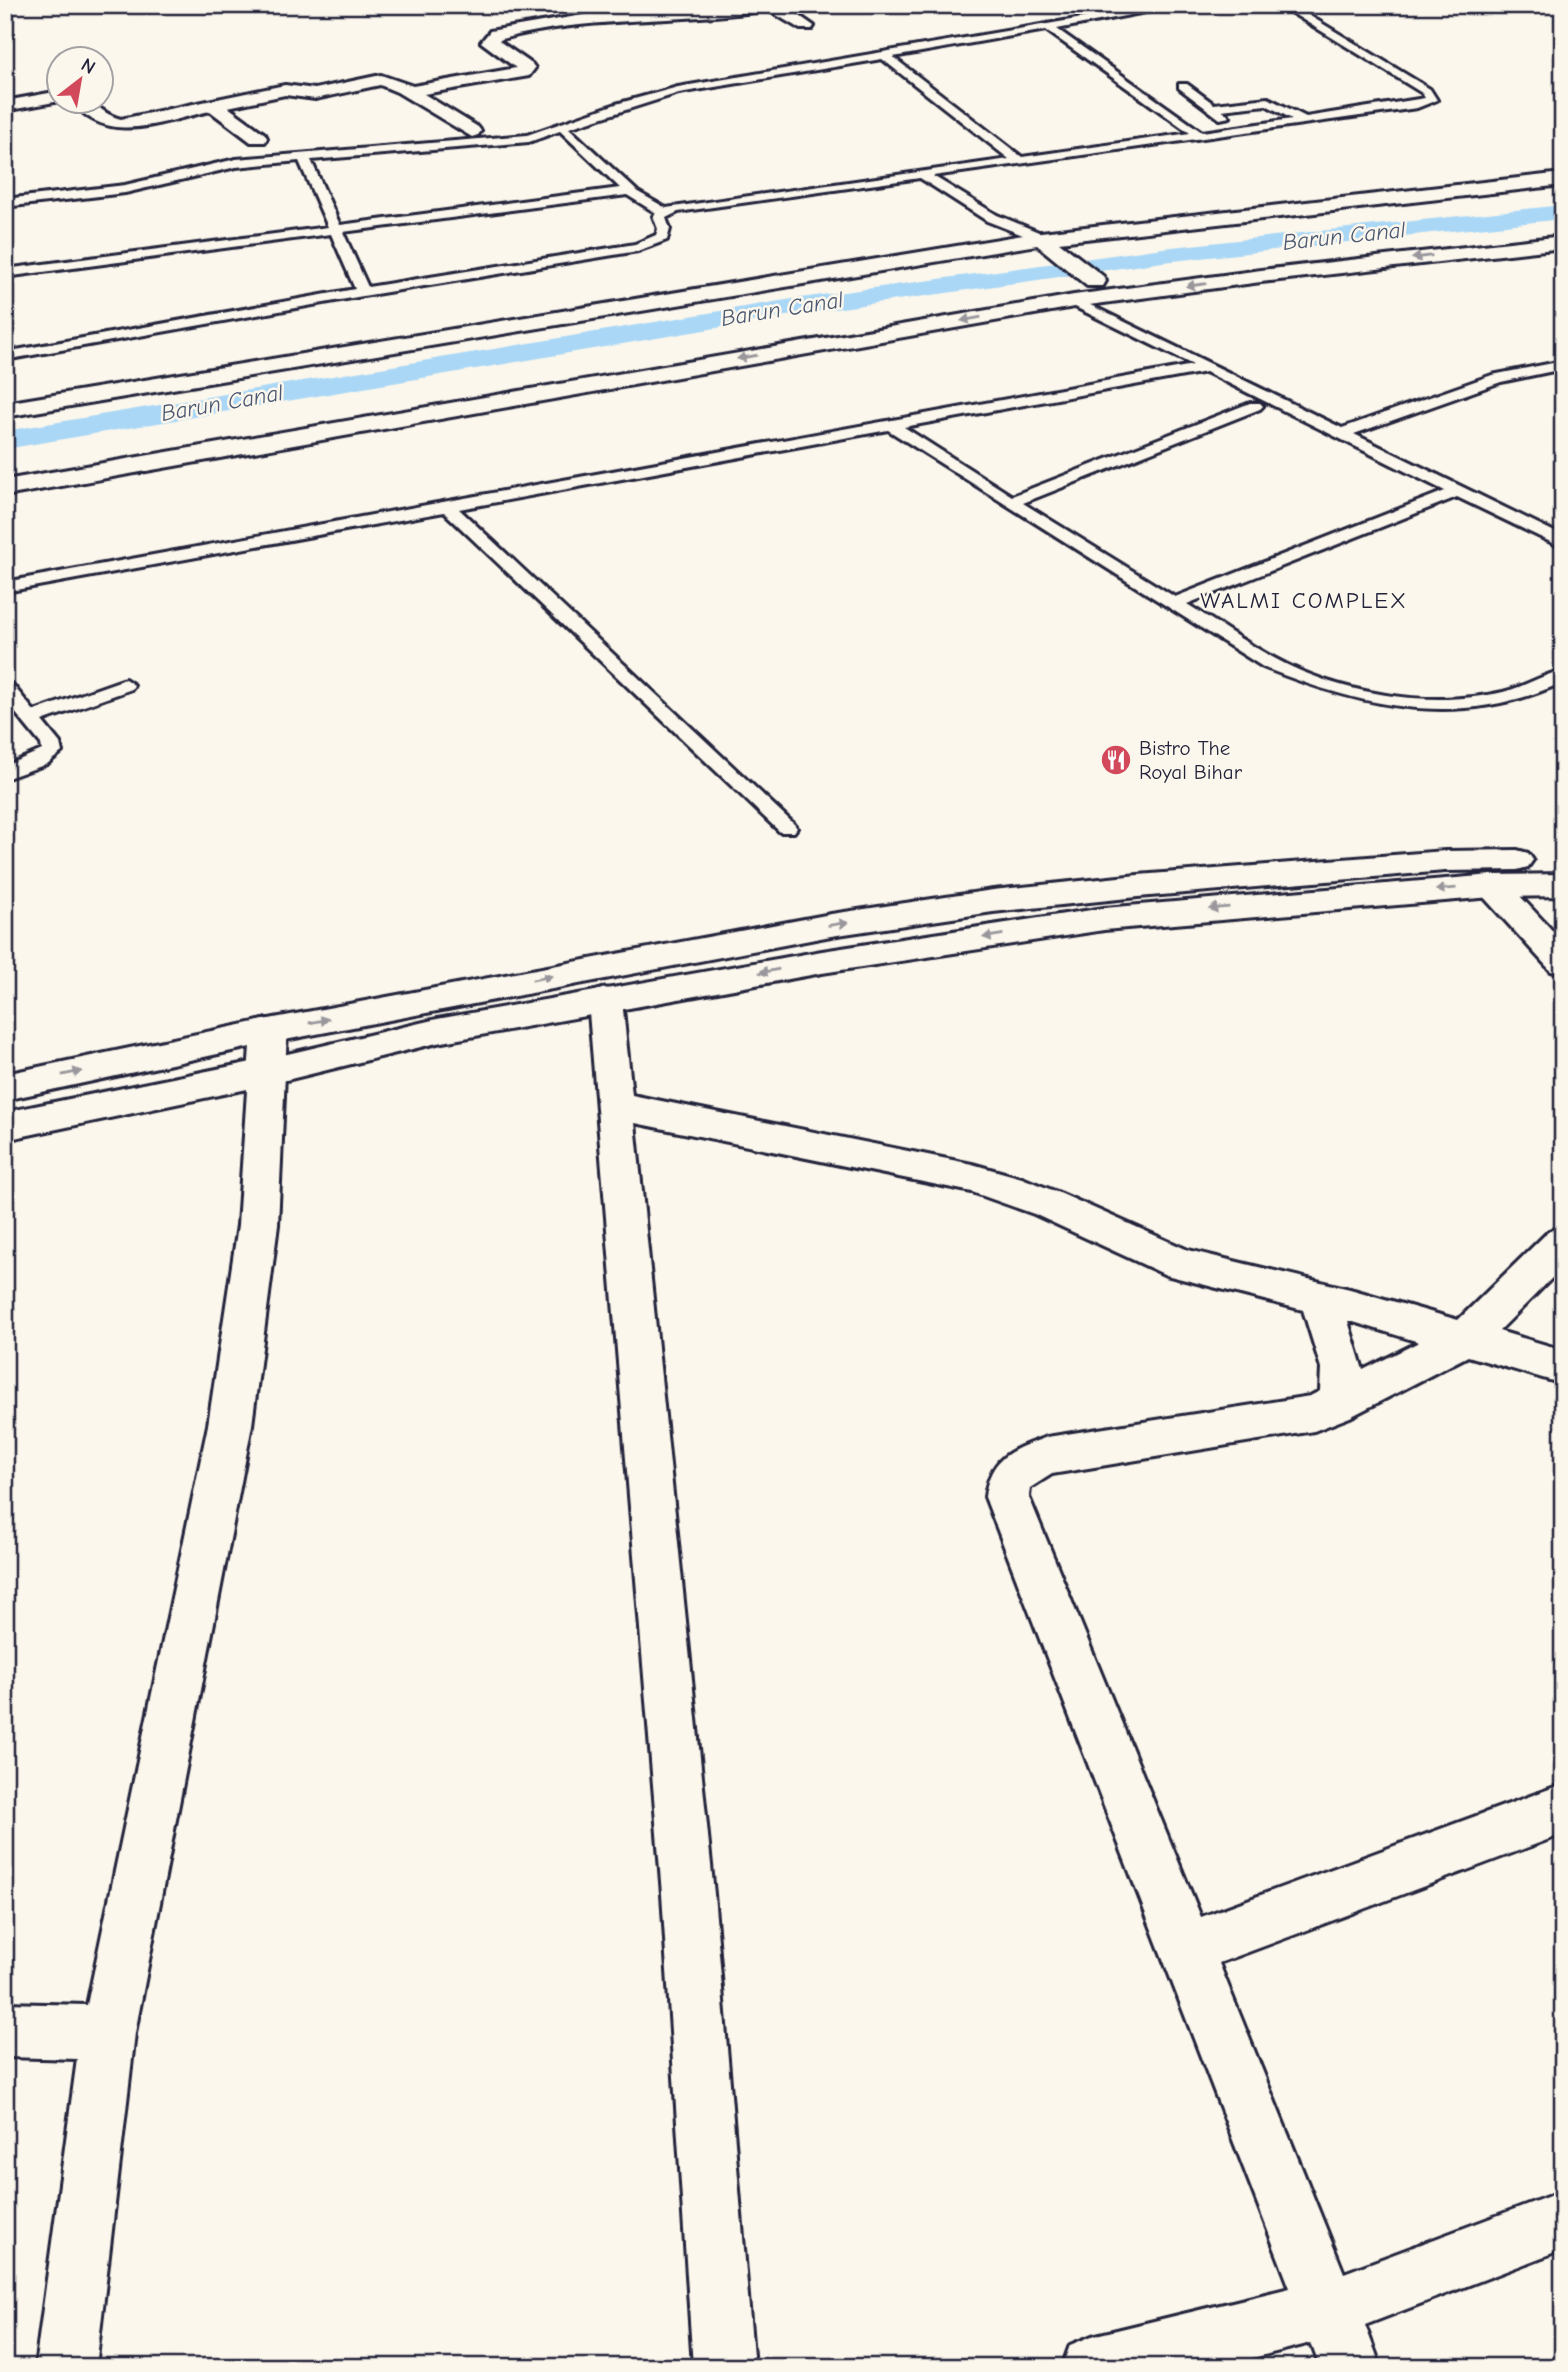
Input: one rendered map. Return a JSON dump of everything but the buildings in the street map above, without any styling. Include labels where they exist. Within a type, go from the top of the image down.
[{"type":"main road","points":[[405,90],[444,87],[523,72],[526,68],[523,65],[489,42],[496,35],[606,16],[719,12],[769,5],[806,26]]},
{"type":"main road","points":[[100,116],[107,121],[121,124],[285,90],[315,94],[381,80],[405,90],[472,131]]},
{"type":"main road","points":[[5,106],[46,99]]},
{"type":"main road","points":[[213,105],[258,138]]},
{"type":"main road","points":[[5,410],[1047,242],[1563,179]]},
{"type":"main road","points":[[5,468],[1089,276],[1563,225]]},
{"type":"main road","points":[[1047,242],[1089,276]]},
{"type":"main road","points":[[5,488],[1074,301],[1261,276],[1563,242]]},
{"type":"main road","points":[[5,1126],[267,1051],[804,930],[993,901],[1318,870],[1445,861],[1563,860]]},
{"type":"main road","points":[[5,1087],[437,1031],[822,962],[1104,919],[1492,886],[1563,885]]},
{"type":"main road","points":[[1492,886],[1563,963]]},
{"type":"main road","points":[[605,1000],[692,1948],[723,2367]]},
{"type":"main road","points":[[65,2367],[108,2033],[230,1425],[258,1225],[267,1051]]},
{"type":"main road","points":[[614,1105],[972,1178],[1008,1188],[1048,1204],[1180,1264],[1467,1337],[1563,1367]]},
{"type":"main road","points":[[1352,2367],[1007,1497],[1009,1479],[1024,1466],[1047,1456],[1301,1415],[1335,1404],[1467,1337],[1563,1242]]},
{"type":"main road","points":[[1320,1298],[1342,1368],[1343,1388],[1335,1404]]},
{"type":"main road","points":[[1187,1949],[1563,1809]]},
{"type":"main road","points":[[5,2029],[108,2033]]},
{"type":"main road","points":[[1123,2363],[1329,2309],[1563,2220]]},
{"type":"lane","points":[[5,203],[125,189],[220,165],[529,138],[659,94],[1177,5]]},
{"type":"lane","points":[[563,128],[629,191],[664,212],[1417,105],[1431,100],[1426,91],[1284,5]]},
{"type":"lane","points":[[1048,27],[1201,136]]},
{"type":"lane","points":[[884,54],[1020,161]]},
{"type":"lane","points":[[1183,86],[1242,130]]},
{"type":"lane","points":[[1212,108],[1268,101],[1304,121]]},
{"type":"lane","points":[[303,156],[363,292]]},
{"type":"lane","points":[[921,174],[979,211],[1047,242]]},
{"type":"lane","points":[[5,273],[629,191]]},
{"type":"lane","points":[[5,356],[363,292],[639,247],[662,237],[664,229],[660,216],[664,212]]},
{"type":"lane","points":[[1074,301],[1563,543]]},
{"type":"lane","points":[[1342,433],[1497,378],[1563,365]]},
{"type":"lane","points":[[5,587],[1208,367]]},
{"type":"lane","points":[[1010,502],[1255,406]]},
{"type":"lane","points":[[891,425],[1269,663],[1323,685],[1373,696],[1433,703],[1466,703],[1501,699],[1563,674]]},
{"type":"lane","points":[[1173,604],[1458,491]]},
{"type":"lane","points":[[447,506],[787,828]]},
{"type":"lane","points":[[30,719],[125,685]]},
{"type":"lane","points":[[5,688],[50,743],[52,752],[40,760],[5,773]]},
{"type":"waterway","name":"Barun Canal","points":[[5,440],[786,308],[1163,255],[1563,212]]},
{"type":"place","name":"Bistro The Royal Bihar","points":[[1116,760]]},
{"type":"district","name":"WALMI COMPLEX","points":[[1304,600]]}]
